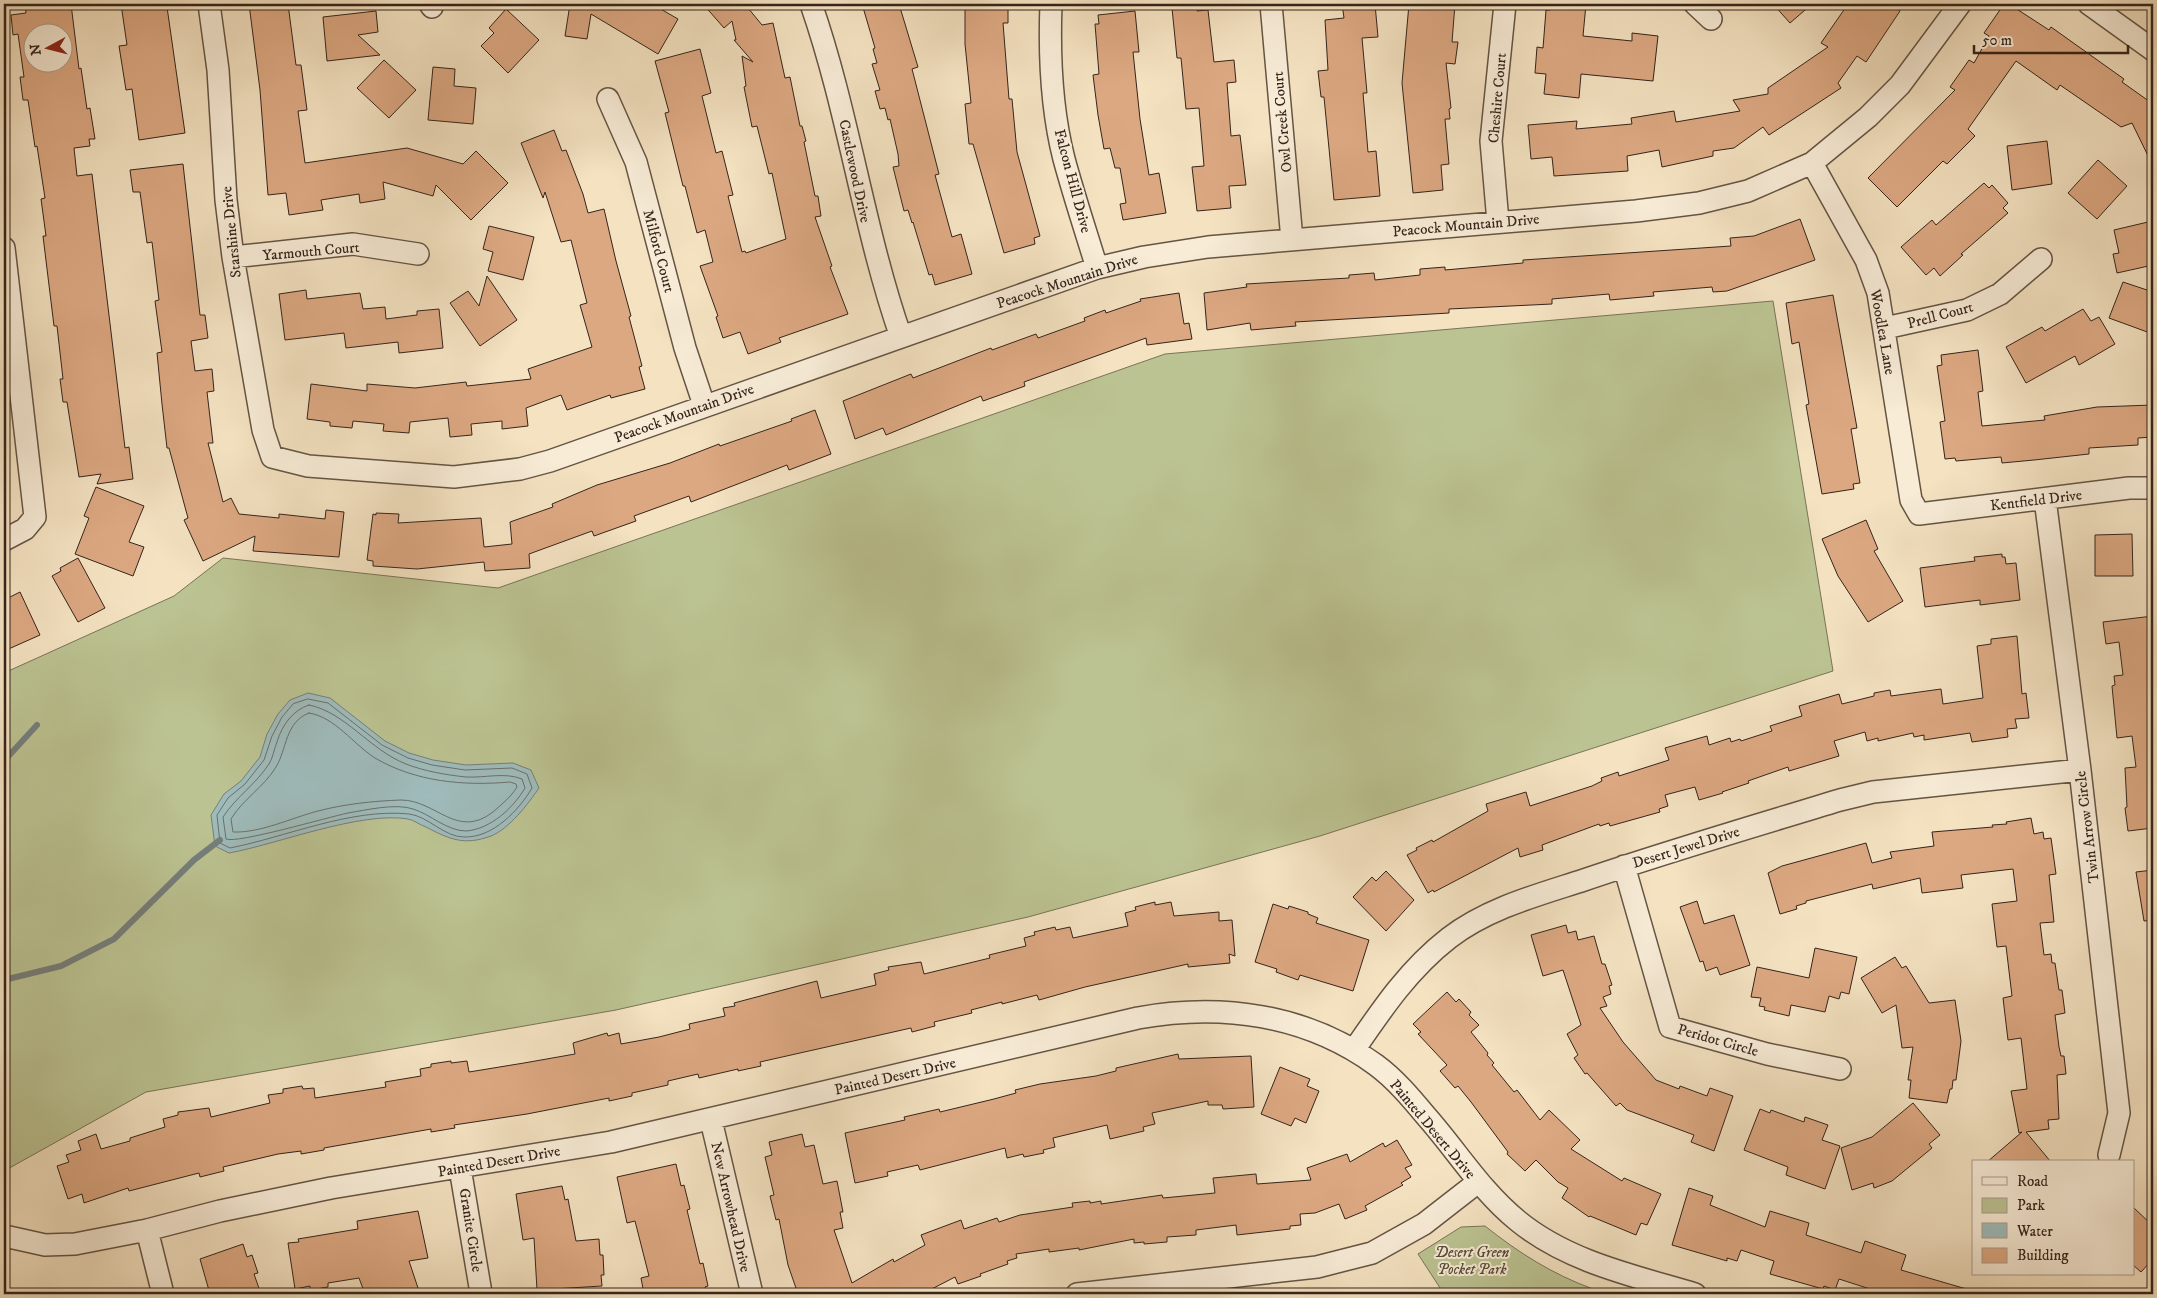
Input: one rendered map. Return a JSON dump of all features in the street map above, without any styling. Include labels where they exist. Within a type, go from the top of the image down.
[{"type":"street","name":"Starshine Drive","points":[[208,4],[218,70],[226,200],[233,258],[262,430],[272,457]]},
{"type":"street","name":"Castlewood Drive","points":[[811,4],[828,53],[870,234],[901,337]]},
{"type":"street","name":"Falcon Hill Drive","points":[[1051,4],[1049,53],[1056,113],[1064,158],[1097,268]]},
{"type":"street","name":"Owl Creek Court","points":[[1271,4],[1292,240]]},
{"type":"street","name":"Cheshire Court","points":[[1498,222],[1492,141],[1505,4]]},
{"type":"street","points":[[1695,4],[1711,19]]},
{"type":"street","name":"Peacock Mountain Drive","points":[[272,457],[308,466],[454,476],[488,474],[520,469],[1097,268],[1144,257],[1208,247],[1699,203],[1748,191],[1812,162],[1868,117],[1900,85],[1960,4]]},
{"type":"street","points":[[2089,4],[2153,50]]},
{"type":"street","name":"Milford Court","points":[[608,99],[636,162],[686,348],[704,405]]},
{"type":"street","name":"Woodlea Lane","points":[[1812,162],[1866,260],[1878,294],[1885,328],[1911,500],[1919,514]]},
{"type":"street","name":"Yarmouth Court","points":[[233,258],[353,244],[418,254]]},
{"type":"street","points":[[4,248],[35,517],[25,529],[4,540]]},
{"type":"street","name":"Prell Court","points":[[1885,328],[1967,310],[2000,294],[2041,259]]},
{"type":"street","name":"Kentfield Drive","points":[[1919,514],[2129,488],[2153,488]]},
{"type":"street","name":"Twin Arrow Circle","points":[[2045,498],[2080,770],[2119,1113],[2109,1155]]},
{"type":"street","name":"Desert Jewel Drive","points":[[1354,1050],[1397,988],[1422,961],[1450,937],[1478,919],[1508,905],[1624,866],[1840,800],[1873,792],[2080,770]]},
{"type":"street","name":"Peridot Circle","points":[[1624,866],[1670,1026],[1767,1054],[1840,1069]]},
{"type":"street","name":"Painted Desert Drive","points":[[9,1237],[45,1245],[75,1244],[148,1230],[220,1211],[331,1188],[611,1142],[1116,1023],[1191,1011],[1228,1011],[1258,1015],[1307,1028],[1354,1050],[1377,1066],[1412,1100],[1478,1182],[1519,1222],[1561,1248],[1619,1272],[1695,1294]]},
{"type":"street","name":"New Arrowhead Drive","points":[[710,1120],[752,1294]]},
{"type":"street","name":"Granite Circle","points":[[460,1168],[481,1293]]},
{"type":"street","points":[[1076,1294],[1317,1268],[1372,1253],[1424,1224],[1478,1182]]},
{"type":"street","points":[[148,1230],[163,1294]]},
{"type":"green space","points":[[1773,301],[1833,671],[1320,836],[1028,917],[616,1010],[146,1092],[4,1171],[4,673],[174,596],[223,558],[498,588],[1165,354]]},
{"type":"green space","name":"Desert Green Pocket Park","points":[[1485,1226],[1536,1262],[1564,1277],[1593,1289],[1591,1294],[1444,1294],[1418,1254],[1461,1227]]},
{"type":"water","points":[[308,693],[330,698],[385,741],[409,753],[433,760],[466,765],[513,763],[531,770],[539,788],[524,808],[505,828],[498,833],[481,839],[457,840],[410,820],[389,818],[344,824],[229,853],[215,846],[211,815],[224,794],[241,781],[260,757],[267,734],[278,714],[290,700]]},
{"type":"building","points":[[25,4],[71,4],[79,69],[81,68],[87,109],[90,108],[95,139],[89,139],[90,146],[74,148],[77,176],[92,174],[125,448],[129,447],[133,479],[97,484],[101,474],[79,477],[67,402],[63,402],[60,379],[63,379],[57,326],[54,326],[43,236],[46,236],[41,199],[45,198],[28,100],[23,100],[20,77],[24,77],[23,72],[72,72],[72,22],[22,22],[22,63],[18,34],[13,35],[11,15],[26,13]]},
{"type":"building","points":[[121,4],[159,4],[160,8],[167,7],[185,133],[139,140],[132,89],[126,90],[119,46],[127,45]]},
{"type":"building","points":[[249,4],[288,4],[296,65],[301,65],[307,110],[298,111],[305,163],[407,148],[463,164],[476,151],[508,183],[471,220],[436,185],[433,196],[383,182],[385,199],[360,203],[359,194],[321,200],[323,210],[289,215],[286,193],[268,195],[260,90]]},
{"type":"building","points":[[570,4],[652,4],[678,19],[658,54],[591,14],[587,39],[565,36]]},
{"type":"building","points":[[703,4],[753,4],[748,8],[762,25],[773,23],[785,78],[790,77],[800,126],[802,126],[806,141],[804,142],[815,196],[818,196],[821,216],[815,217],[832,266],[830,267],[848,314],[779,338],[781,342],[748,354],[740,332],[723,338],[716,317],[718,316],[700,266],[713,262],[705,230],[697,233],[685,186],[683,186],[665,113],[669,112],[655,61],[700,49],[711,93],[702,96],[716,153],[722,151],[733,195],[728,196],[742,252],[745,251],[746,253],[786,239],[772,173],[769,174],[757,126],[752,127],[744,87],[746,86],[742,56],[753,62],[734,40],[736,40],[732,21],[724,28]]},
{"type":"building","points":[[862,4],[899,4],[918,67],[912,69],[939,174],[935,175],[952,237],[961,234],[972,274],[935,285],[932,274],[929,275],[913,222],[908,210],[904,211],[893,167],[899,166],[898,154],[890,119],[888,120],[885,108],[880,109],[875,91],[880,90],[872,64],[877,63],[873,49],[875,48]]},
{"type":"building","points":[[965,4],[1006,4],[1008,7],[1008,23],[1003,23],[1009,99],[1012,99],[1017,152],[1040,236],[1034,238],[1035,244],[1004,253],[973,144],[969,144],[965,104],[971,103],[965,44]]},
{"type":"building","points":[[1342,4],[1375,4],[1378,37],[1362,38],[1367,93],[1363,93],[1368,152],[1376,151],[1380,196],[1334,200],[1324,97],[1321,97],[1318,71],[1328,70],[1325,20],[1344,18]]},
{"type":"building","points":[[1409,4],[1455,4],[1452,42],[1458,42],[1455,64],[1446,63],[1451,108],[1449,109],[1450,119],[1445,119],[1449,164],[1441,165],[1443,190],[1413,193],[1402,83]]},
{"type":"building","points":[[1551,4],[1586,4],[1583,36],[1632,41],[1632,33],[1658,36],[1653,81],[1581,74],[1579,98],[1544,94],[1546,74],[1535,73],[1537,47],[1543,48],[1546,10],[1550,10]]},
{"type":"building","points":[[1773,4],[1812,4],[1790,23]]},
{"type":"building","points":[[1848,4],[1890,4],[1900,11],[1866,62],[1857,56],[1838,83],[1841,88],[1769,135],[1763,127],[1734,148],[1713,151],[1713,156],[1662,167],[1659,150],[1627,156],[1628,171],[1554,176],[1552,157],[1531,159],[1528,125],[1577,121],[1576,129],[1632,124],[1631,118],[1674,111],[1676,122],[1740,111],[1733,100],[1768,94],[1768,88],[1828,47],[1821,43]]},
{"type":"building","points":[[2004,4],[2009,4],[2049,30],[2051,27],[2124,79],[2122,82],[2153,104],[2153,166],[2132,123],[2121,127],[2060,85],[2057,90],[2016,61],[1968,129],[1975,136],[1947,164],[1943,161],[1897,207],[1868,178],[1955,90],[1950,87],[1969,60],[1974,63],[1989,36],[1984,33]]},
{"type":"building","points":[[1199,5],[1197,11],[1208,10],[1214,62],[1234,60],[1236,82],[1227,83],[1231,136],[1240,135],[1246,185],[1229,186],[1231,208],[1197,211],[1192,167],[1204,166],[1199,108],[1186,109],[1181,58],[1177,58],[1172,8]]},
{"type":"building","points":[[506,9],[539,40],[508,73],[481,46],[494,33],[489,28]]},
{"type":"building","points":[[376,11],[378,32],[358,35],[380,55],[327,61],[323,17]]},
{"type":"building","points":[[1135,11],[1139,52],[1133,52],[1140,119],[1149,175],[1159,173],[1166,213],[1123,220],[1120,204],[1126,203],[1120,168],[1115,168],[1110,148],[1104,149],[1098,115],[1093,75],[1099,74],[1095,24],[1099,24],[1098,15]]},
{"type":"building","points":[[384,60],[416,90],[389,118],[357,88]]},
{"type":"building","points":[[433,67],[455,69],[454,86],[476,88],[473,124],[428,120]]},
{"type":"building","points":[[554,130],[562,151],[566,150],[583,194],[588,213],[604,209],[631,316],[629,317],[642,366],[639,367],[645,389],[611,398],[610,395],[567,410],[561,395],[526,408],[528,426],[502,429],[502,421],[471,424],[472,435],[450,437],[448,418],[410,422],[409,433],[383,431],[384,424],[353,421],[352,428],[330,426],[330,422],[307,419],[311,384],[367,391],[367,384],[415,388],[466,382],[467,386],[531,379],[528,369],[592,347],[580,305],[587,303],[571,240],[561,242],[545,192],[543,198],[521,143]]},
{"type":"building","points":[[2047,141],[2052,184],[2012,190],[2007,146]]},
{"type":"building","points":[[2098,160],[2127,186],[2097,219],[2068,193]]},
{"type":"building","points":[[183,164],[200,315],[205,315],[208,338],[191,341],[195,371],[212,369],[214,391],[207,392],[213,443],[208,443],[223,502],[231,498],[239,514],[279,518],[279,514],[325,519],[326,510],[344,512],[339,557],[253,551],[255,536],[203,561],[184,520],[188,518],[169,448],[167,448],[157,353],[162,352],[155,301],[159,300],[152,242],[147,243],[140,192],[133,192],[130,170]]},
{"type":"building","points":[[1984,183],[1989,188],[1992,185],[2008,203],[2003,208],[2008,213],[1961,254],[1963,255],[1940,276],[1934,268],[1926,275],[1901,247],[1932,220],[1936,225]]},
{"type":"building","points":[[1800,219],[1815,260],[1727,291],[1713,292],[1712,287],[1653,292],[1654,296],[1610,300],[1609,294],[1552,299],[1552,304],[1449,309],[1449,313],[1295,322],[1296,326],[1251,330],[1250,323],[1207,330],[1204,293],[1247,287],[1246,284],[1349,278],[1349,275],[1374,273],[1375,280],[1420,275],[1420,269],[1445,267],[1445,270],[1523,263],[1523,260],[1731,246],[1730,238],[1754,236]]},
{"type":"building","points":[[2148,222],[2153,245],[2153,265],[2117,273],[2113,254],[2119,253],[2114,230]]},
{"type":"building","points":[[489,226],[534,237],[523,280],[488,271],[493,252],[483,249]]},
{"type":"building","points":[[487,276],[517,320],[480,346],[450,303],[468,291],[479,306]]},
{"type":"building","points":[[2123,282],[2153,292],[2153,324],[2150,333],[2109,318]]},
{"type":"building","points":[[306,290],[307,299],[360,293],[363,309],[385,307],[386,319],[417,315],[417,311],[439,309],[443,348],[399,353],[398,342],[346,348],[344,333],[285,340],[279,294]]},
{"type":"building","points":[[1179,293],[1184,324],[1189,323],[1192,339],[1147,345],[1146,338],[1024,382],[1025,386],[983,401],[981,396],[886,435],[883,428],[855,439],[843,401],[911,374],[913,378],[991,348],[992,350],[1036,334],[1038,338],[1085,321],[1084,318],[1105,310],[1106,313],[1141,301],[1140,299]]},
{"type":"building","points":[[1833,295],[1857,428],[1851,429],[1860,483],[1853,484],[1854,489],[1822,494],[1806,405],[1809,404],[1799,342],[1792,344],[1786,303]]},
{"type":"building","points":[[2083,309],[2091,321],[2099,317],[2115,344],[2079,365],[2075,356],[2026,383],[2006,347],[2042,327],[2045,331]]},
{"type":"building","points":[[1978,350],[1983,391],[1978,392],[1982,426],[2045,420],[2044,416],[2097,407],[2153,405],[2153,437],[2138,438],[2138,445],[2089,448],[2089,454],[2034,460],[2002,463],[2001,457],[1956,461],[1955,458],[1945,459],[1940,422],[1945,421],[1937,366],[1942,365],[1941,355]]},
{"type":"building","points":[[815,410],[831,454],[789,470],[787,465],[691,502],[689,496],[634,516],[636,521],[594,536],[592,531],[529,554],[530,568],[485,571],[484,562],[417,569],[373,566],[373,561],[367,560],[373,514],[399,514],[398,523],[481,518],[484,547],[512,544],[510,522],[553,507],[552,504],[597,485],[670,463],[719,444],[720,446],[792,421],[791,419]]},
{"type":"building","points":[[96,487],[144,506],[129,542],[144,547],[133,576],[75,554],[89,518],[84,516]]},
{"type":"building","points":[[1866,520],[1878,549],[1874,551],[1903,601],[1868,622],[1838,576],[1822,539]]},
{"type":"building","points":[[2132,534],[2133,576],[2095,576],[2095,535]]},
{"type":"building","points":[[2002,554],[2002,557],[2005,557],[2006,564],[2016,563],[2020,600],[1980,605],[1980,600],[1925,607],[1920,568],[1975,561],[1974,557]]},
{"type":"building","points":[[78,558],[105,608],[78,622],[52,576],[61,571],[60,568]]},
{"type":"building","points":[[20,592],[40,635],[4,651],[4,600]]},
{"type":"building","points":[[2153,616],[2153,657],[2151,657],[2153,675],[2153,828],[2128,831],[2125,808],[2127,807],[2125,768],[2136,767],[2132,736],[2117,738],[2112,686],[2115,685],[2114,676],[2123,675],[2119,642],[2106,644],[2103,622]]},
{"type":"building","points":[[2017,636],[2022,694],[2026,693],[2029,718],[2015,719],[2017,728],[2007,729],[2008,737],[1972,742],[1970,733],[1924,740],[1924,735],[1914,737],[1913,733],[1878,741],[1878,738],[1867,741],[1865,732],[1834,741],[1839,756],[1789,771],[1788,767],[1748,781],[1749,783],[1723,793],[1699,800],[1695,787],[1665,795],[1668,806],[1659,809],[1660,812],[1610,826],[1609,823],[1600,826],[1599,824],[1542,845],[1543,850],[1520,857],[1518,848],[1434,892],[1433,890],[1428,893],[1407,855],[1417,850],[1416,848],[1432,840],[1433,842],[1488,811],[1486,804],[1526,792],[1530,806],[1592,786],[1602,781],[1601,778],[1618,772],[1619,776],[1669,760],[1665,748],[1707,736],[1709,745],[1730,738],[1731,742],[1740,739],[1741,741],[1772,731],[1770,726],[1802,716],[1799,706],[1839,694],[1842,704],[1874,696],[1874,693],[1890,690],[1891,696],[1941,689],[1943,704],[1983,698],[1977,646],[1991,644],[1991,639]]},
{"type":"building","points":[[2031,818],[2034,834],[2043,832],[2044,839],[2051,838],[2056,874],[2049,875],[2054,922],[2040,923],[2044,955],[2051,954],[2052,963],[2055,963],[2059,990],[2062,990],[2065,1013],[2055,1015],[2059,1047],[2061,1056],[2064,1056],[2066,1074],[2057,1075],[2059,1119],[2048,1120],[2049,1129],[2026,1132],[2049,1160],[1989,1160],[2022,1132],[2019,1133],[2011,1091],[2027,1089],[2021,1038],[2008,1040],[2003,998],[2012,996],[2006,946],[1997,947],[1992,904],[2017,901],[2013,869],[1961,875],[1963,888],[1922,893],[1920,878],[1873,889],[1872,884],[1806,901],[1806,903],[1796,906],[1797,909],[1780,914],[1768,873],[1782,866],[1866,843],[1872,863],[1892,858],[1890,852],[1934,846],[1932,832],[1993,827],[1992,825],[2007,824],[2006,822]]},
{"type":"building","points":[[2153,870],[2153,920],[2144,921],[2136,872]]},
{"type":"building","points":[[1386,871],[1414,900],[1386,931],[1353,897],[1372,877],[1376,881]]},
{"type":"building","points":[[1697,901],[1704,924],[1734,915],[1750,965],[1720,975],[1717,967],[1706,971],[1703,961],[1700,962],[1680,907]]},
{"type":"building","points":[[1155,902],[1155,905],[1171,902],[1174,916],[1219,912],[1219,921],[1232,920],[1235,956],[1229,954],[1230,963],[1188,967],[1188,964],[1085,987],[1039,1000],[1037,995],[1002,1004],[1002,1002],[971,1010],[972,1013],[934,1022],[935,1026],[912,1032],[911,1028],[760,1062],[761,1066],[738,1071],[738,1069],[699,1078],[698,1074],[668,1081],[668,1085],[632,1093],[632,1096],[609,1101],[609,1098],[527,1114],[454,1125],[455,1128],[431,1132],[431,1129],[324,1148],[324,1150],[301,1154],[301,1151],[278,1154],[223,1167],[224,1171],[200,1177],[199,1173],[129,1191],[128,1188],[84,1203],[82,1194],[68,1199],[57,1166],[69,1162],[66,1155],[81,1150],[78,1141],[96,1134],[101,1149],[130,1141],[130,1138],[165,1127],[163,1119],[178,1115],[178,1112],[209,1108],[211,1117],[270,1103],[268,1095],[283,1093],[283,1089],[302,1086],[303,1089],[314,1088],[315,1098],[386,1087],[385,1082],[421,1076],[420,1069],[431,1067],[431,1064],[451,1061],[451,1063],[467,1061],[469,1072],[575,1054],[573,1043],[607,1033],[608,1036],[619,1033],[621,1044],[659,1037],[690,1029],[689,1024],[725,1016],[723,1008],[735,1006],[734,1003],[817,981],[821,998],[876,985],[874,974],[889,970],[888,967],[921,962],[924,974],[990,958],[989,955],[1026,946],[1024,938],[1035,935],[1034,932],[1055,927],[1056,930],[1070,927],[1073,938],[1128,926],[1125,913],[1136,910],[1135,907]]},
{"type":"building","points":[[1273,904],[1288,909],[1289,906],[1308,912],[1308,914],[1318,918],[1316,923],[1369,940],[1353,991],[1300,975],[1298,980],[1276,972],[1277,969],[1255,962]]},
{"type":"building","points":[[1566,925],[1568,933],[1576,931],[1578,940],[1594,936],[1602,964],[1605,964],[1612,985],[1609,986],[1611,994],[1603,997],[1607,1006],[1600,1008],[1623,1042],[1656,1080],[1679,1089],[1680,1086],[1707,1096],[1710,1088],[1733,1096],[1714,1151],[1691,1142],[1694,1135],[1627,1110],[1620,1103],[1616,1106],[1587,1073],[1585,1074],[1574,1058],[1578,1055],[1567,1034],[1581,1025],[1563,970],[1543,976],[1531,935]]},
{"type":"building","points":[[1815,948],[1857,957],[1849,994],[1841,992],[1839,999],[1829,996],[1825,1012],[1791,1005],[1789,1016],[1764,1010],[1765,1007],[1759,1006],[1761,998],[1751,997],[1757,967],[1809,978]]},
{"type":"building","points":[[1895,957],[1902,968],[1906,966],[1929,1003],[1955,1000],[1961,1041],[1956,1080],[1953,1080],[1947,1103],[1909,1098],[1911,1080],[1908,1080],[1913,1047],[1902,1048],[1896,1005],[1882,1013],[1861,978]]},
{"type":"building","points":[[1447,992],[1456,1002],[1459,999],[1471,1012],[1469,1015],[1479,1025],[1471,1032],[1488,1053],[1487,1055],[1494,1063],[1492,1065],[1514,1092],[1517,1090],[1540,1120],[1549,1110],[1580,1140],[1571,1149],[1622,1181],[1624,1178],[1661,1194],[1647,1225],[1641,1223],[1636,1235],[1589,1217],[1562,1198],[1568,1188],[1558,1182],[1536,1160],[1525,1171],[1507,1154],[1508,1152],[1458,1086],[1455,1088],[1440,1071],[1447,1065],[1418,1034],[1421,1032],[1413,1024]]},
{"type":"building","points":[[1178,1054],[1179,1059],[1251,1056],[1254,1107],[1223,1109],[1222,1105],[1208,1105],[1208,1101],[1152,1113],[1155,1124],[1143,1127],[1144,1131],[1110,1139],[1107,1125],[1053,1138],[1055,1147],[1043,1150],[1044,1153],[1024,1157],[1023,1154],[1007,1158],[1005,1148],[920,1170],[918,1165],[887,1172],[888,1176],[855,1183],[845,1133],[905,1120],[904,1117],[939,1109],[940,1112],[994,1099],[1016,1093],[1015,1090],[1040,1084],[1096,1076],[1116,1071],[1116,1068]]},
{"type":"building","points":[[1280,1067],[1310,1079],[1307,1086],[1319,1091],[1306,1123],[1295,1118],[1291,1126],[1261,1114]]},
{"type":"building","points":[[1913,1103],[1940,1135],[1929,1144],[1932,1148],[1892,1181],[1874,1188],[1873,1183],[1852,1190],[1841,1148],[1872,1137]]},
{"type":"building","points":[[1760,1109],[1770,1113],[1771,1110],[1804,1122],[1805,1117],[1828,1125],[1822,1140],[1840,1146],[1825,1189],[1786,1175],[1788,1167],[1744,1150]]},
{"type":"building","points":[[802,1134],[805,1147],[814,1145],[823,1184],[837,1181],[843,1212],[840,1212],[843,1228],[834,1230],[852,1283],[893,1259],[894,1262],[925,1245],[921,1235],[961,1220],[964,1229],[997,1218],[999,1222],[1020,1215],[1073,1207],[1072,1203],[1101,1201],[1101,1204],[1162,1195],[1163,1198],[1215,1193],[1213,1178],[1256,1174],[1257,1184],[1311,1180],[1307,1168],[1347,1154],[1350,1162],[1383,1143],[1385,1147],[1397,1140],[1412,1165],[1405,1168],[1411,1177],[1401,1183],[1403,1185],[1365,1206],[1367,1210],[1345,1219],[1339,1204],[1315,1213],[1300,1214],[1301,1225],[1290,1226],[1290,1229],[1237,1235],[1236,1225],[1196,1230],[1196,1235],[1167,1237],[1167,1242],[1144,1244],[1144,1242],[1134,1243],[1134,1239],[1079,1250],[1079,1248],[1049,1252],[1049,1249],[1016,1254],[1017,1258],[1007,1261],[1008,1264],[980,1274],[981,1276],[958,1284],[955,1277],[922,1294],[798,1294],[788,1265],[779,1219],[776,1220],[770,1196],[774,1195],[765,1157],[772,1155],[769,1142]]},
{"type":"building","points":[[676,1164],[681,1186],[684,1185],[690,1209],[687,1210],[700,1264],[703,1263],[708,1286],[705,1287],[707,1294],[644,1294],[641,1278],[649,1276],[635,1221],[627,1223],[617,1177]]},
{"type":"building","points":[[562,1186],[565,1200],[568,1199],[576,1241],[599,1239],[600,1255],[603,1255],[604,1275],[601,1275],[602,1286],[537,1290],[534,1238],[523,1240],[516,1194]]},
{"type":"building","points":[[1689,1188],[1713,1196],[1710,1205],[1765,1227],[1770,1211],[1809,1223],[1806,1235],[1861,1253],[1865,1241],[1906,1255],[1901,1270],[1970,1290],[1969,1294],[1868,1294],[1870,1289],[1839,1279],[1835,1290],[1824,1286],[1823,1289],[1770,1274],[1774,1261],[1741,1250],[1737,1261],[1727,1258],[1727,1261],[1672,1245]]},
{"type":"building","points":[[2134,1208],[2153,1226],[2153,1259],[2141,1272],[2134,1266]]},
{"type":"building","points":[[418,1211],[428,1258],[409,1261],[420,1294],[365,1294],[359,1278],[328,1283],[328,1287],[310,1290],[310,1286],[295,1289],[288,1243],[299,1242],[298,1239],[358,1229],[357,1221]]},
{"type":"building","points":[[243,1244],[247,1257],[252,1255],[258,1273],[254,1274],[261,1294],[210,1294],[200,1259]]},
{"type":"waterway","points":[[4,761],[37,725]]},
{"type":"waterway","points":[[4,980],[61,966],[114,939],[194,860],[220,840]]}]
